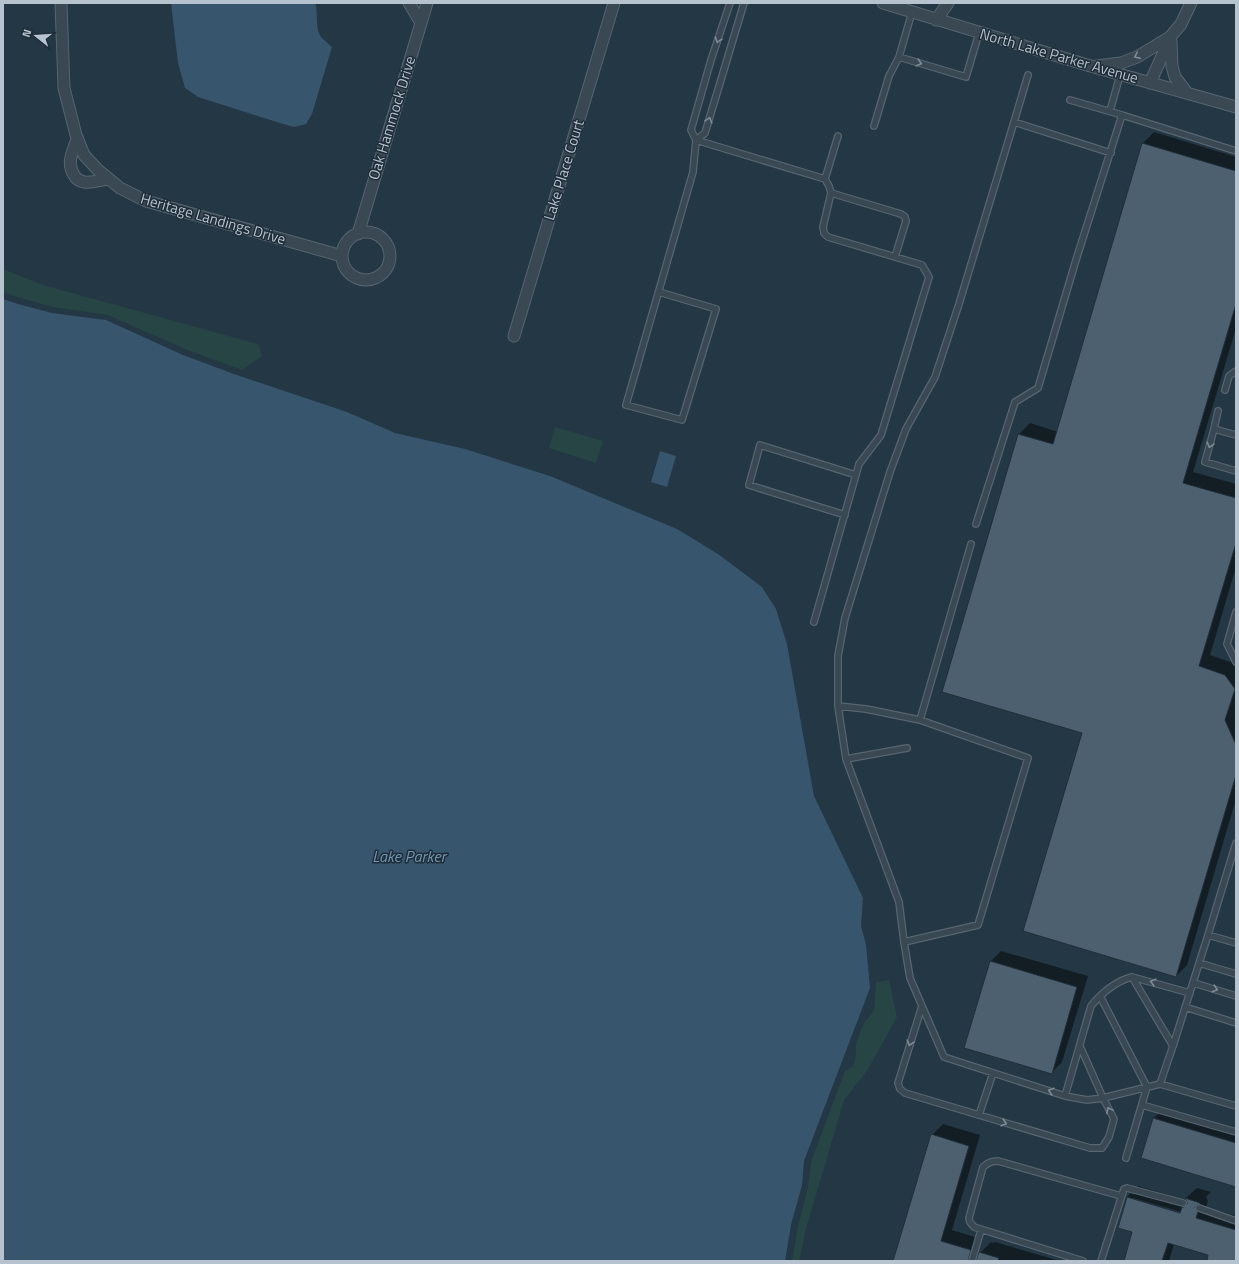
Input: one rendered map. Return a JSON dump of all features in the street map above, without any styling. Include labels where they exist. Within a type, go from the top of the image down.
[{"type":"street","name":"Heritage Landings Drive","points":[[60,3],[64,88],[77,139],[84,155],[98,170],[120,188],[146,201],[342,256]]},
{"type":"street","points":[[409,3],[421,23]]},
{"type":"street","name":"Oak Hammock Drive","points":[[358,234],[427,3]]},
{"type":"street","name":"Lake Place Court","points":[[514,336],[614,3]]},
{"type":"street","name":"North Lake Parker Avenue","points":[[883,3],[1120,75],[1150,82],[1236,107]]},
{"type":"street","points":[[936,20],[948,3]]},
{"type":"street","points":[[1150,82],[1171,36],[1181,24],[1191,3]]},
{"type":"street","points":[[1093,67],[1121,63],[1137,57],[1171,36]]},
{"type":"street","points":[[1171,36],[1172,66],[1175,77],[1187,93]]},
{"type":"street","points":[[77,139],[70,158],[70,167],[74,176],[78,180],[85,182],[109,179]]},
{"type":"street","points":[[365,232],[380,236],[389,248],[389,263],[386,270],[374,279],[366,280],[352,276],[344,263],[342,256],[347,242],[358,234],[365,232]]},
{"type":"lane","points":[[659,292],[716,309],[682,420],[626,405],[693,172],[696,140],[691,130],[711,60],[730,3]]},
{"type":"lane","points":[[696,140],[705,133],[744,3]]},
{"type":"lane","points":[[874,126],[889,76],[899,57],[912,12]]},
{"type":"lane","points":[[899,57],[966,77],[979,33]]},
{"type":"lane","points":[[1028,75],[948,339],[935,377],[906,429],[886,486],[845,618],[838,656],[838,706],[846,759],[899,902],[910,978],[944,1057],[1065,1096],[1087,1100],[1103,1098],[1160,1084],[1236,1106]]},
{"type":"lane","points":[[1110,111],[1120,75]]},
{"type":"lane","points":[[1070,100],[1110,111],[1236,151]]},
{"type":"lane","points":[[976,524],[1015,402],[1038,388],[1076,260],[1122,115]]},
{"type":"lane","points":[[1014,122],[1111,153]]},
{"type":"lane","points":[[824,179],[838,136]]},
{"type":"lane","points":[[696,140],[824,179],[829,186],[831,193],[823,227],[824,233],[828,237],[922,265],[929,277],[881,435],[860,464],[856,475],[814,622]]},
{"type":"lane","points":[[831,193],[901,214],[905,217],[906,221],[895,257]]},
{"type":"lane","points":[[1225,390],[1229,376],[1236,371]]},
{"type":"lane","points":[[1229,376],[1236,378]]},
{"type":"lane","points":[[1218,411],[1205,462],[1236,471]]},
{"type":"lane","points":[[1214,429],[1236,436]]},
{"type":"lane","points":[[845,515],[749,484],[750,478],[760,445],[856,475]]},
{"type":"lane","points":[[920,720],[971,544]]},
{"type":"lane","points":[[1236,612],[1234,627],[1227,644],[1236,662]]},
{"type":"lane","points":[[838,706],[866,709],[920,720],[1028,758],[978,925],[904,942]]},
{"type":"lane","points":[[846,759],[907,748]]},
{"type":"lane","points":[[1160,1084],[1194,983],[1236,843]]},
{"type":"lane","points":[[1208,935],[1236,943]]},
{"type":"lane","points":[[1199,963],[1236,974]]},
{"type":"lane","points":[[1065,1096],[1091,1006],[1100,996],[1124,979],[1132,977],[1190,993]]},
{"type":"lane","points":[[1132,977],[1173,1046]]},
{"type":"lane","points":[[1194,983],[1236,996]]},
{"type":"lane","points":[[1100,996],[1147,1087],[1126,1158]]},
{"type":"lane","points":[[922,1006],[898,1083],[900,1089],[905,1093],[1090,1148],[1102,1148],[1109,1137],[1114,1119],[1080,1046]]},
{"type":"lane","points":[[1185,1007],[1236,1023]]},
{"type":"lane","points":[[979,1115],[993,1073]]},
{"type":"lane","points":[[1142,1105],[1236,1132]]},
{"type":"lane","points":[[1083,1261],[974,1227],[969,1218],[983,1167],[993,1161],[998,1161],[1121,1196]]},
{"type":"lane","points":[[1101,1261],[1124,1189],[1127,1188],[1183,1203]]},
{"type":"lane","points":[[1199,1208],[1236,1222]]},
{"type":"lane","points":[[972,1261],[981,1230]]},
{"type":"green space","points":[[3,269],[43,285],[258,344],[262,356],[242,370],[185,349],[108,315],[53,307],[20,298],[3,292]]},
{"type":"green space","points":[[555,427],[603,441],[596,463],[549,448]]},
{"type":"green space","points":[[889,980],[897,1017],[867,1071],[844,1100],[806,1229],[799,1261],[792,1261],[798,1226],[808,1187],[811,1162],[845,1071],[853,1067],[856,1055],[856,1044],[864,1023],[874,1011],[876,982]]},
{"type":"water","points":[[171,3],[315,3],[318,30],[322,38],[332,47],[312,114],[306,124],[294,127],[280,123],[198,97],[185,88],[178,63]]},
{"type":"water","name":"Lake Parker","points":[[3,299],[52,313],[106,320],[183,355],[234,374],[347,412],[395,433],[465,449],[550,476],[677,529],[718,554],[762,587],[776,609],[787,644],[814,796],[863,898],[861,926],[866,945],[870,988],[804,1161],[802,1185],[791,1225],[785,1261],[3,1261]]},
{"type":"water","points":[[660,451],[676,456],[667,487],[651,482]]},
{"type":"building","points":[[1142,143],[1236,171],[1236,304],[1183,483],[1236,498],[1236,543],[1199,666],[1225,675],[1235,689],[1225,720],[1236,745],[1236,775],[1176,977],[1023,931],[1082,733],[942,692],[1018,434],[1053,444]]},
{"type":"building","points":[[990,961],[1077,987],[1052,1074],[964,1048]]},
{"type":"building","points":[[1153,1118],[1236,1143],[1236,1187],[1141,1158]]},
{"type":"building","points":[[931,1134],[969,1146],[941,1241],[971,1250],[968,1261],[893,1261]]},
{"type":"building","points":[[1127,1197],[1180,1213],[1182,1207],[1187,1204],[1185,1198],[1200,1203],[1195,1207],[1198,1212],[1196,1218],[1236,1230],[1236,1261],[1207,1261],[1208,1255],[1168,1243],[1162,1261],[1124,1261],[1132,1232],[1118,1228]]},
{"type":"building","points":[[979,1252],[999,1258],[998,1261],[976,1261]]}]
